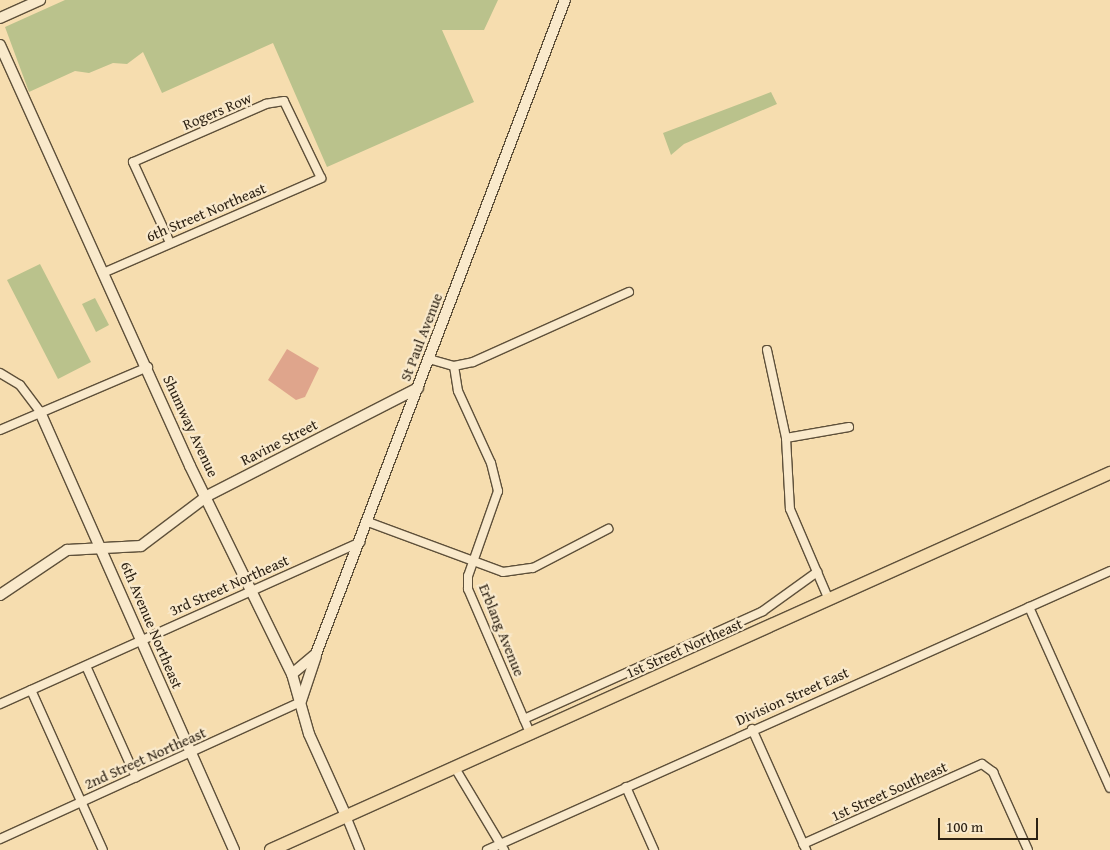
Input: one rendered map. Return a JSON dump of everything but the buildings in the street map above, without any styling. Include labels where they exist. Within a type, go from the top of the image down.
[{"type":"main road","name":"1st Street Northeast","points":[[271,850],[531,735],[1110,473]]},
{"type":"street","points":[[0,18],[40,0]]},
{"type":"street","name":"St Paul Avenue","points":[[292,674],[316,654],[368,522],[565,0]]},
{"type":"street","name":"Shumway Avenue","points":[[0,45],[103,273],[292,674],[300,702],[360,850]]},
{"type":"street","name":"Rogers Row","points":[[170,243],[133,162],[266,104],[284,101],[321,178]]},
{"type":"street","name":"6th Street Northeast","points":[[103,273],[321,178]]},
{"type":"street","points":[[429,359],[454,366],[472,362],[629,292]]},
{"type":"street","points":[[767,350],[786,438],[790,509],[829,600]]},
{"type":"street","name":"Erblang Avenue","points":[[454,366],[458,391],[491,463],[498,491],[468,576],[469,595],[531,735]]},
{"type":"street","points":[[0,430],[148,367]]},
{"type":"street","points":[[0,373],[20,385],[40,412]]},
{"type":"street","name":"Ravine Street","points":[[0,595],[67,550],[141,546],[207,496],[418,388]]},
{"type":"street","name":"6th Avenue Northeast","points":[[40,412],[103,548],[234,850]]},
{"type":"street","points":[[786,438],[849,427]]},
{"type":"street","points":[[368,522],[473,564],[503,572],[533,568],[608,529]]},
{"type":"street","name":"3rd Street Northeast","points":[[0,704],[360,542]]},
{"type":"street","name":"Division Street East","points":[[487,850],[503,847],[626,787],[752,729],[1110,571]]},
{"type":"street","points":[[524,719],[763,611],[794,584],[817,572]]},
{"type":"street","points":[[1029,608],[1110,788]]},
{"type":"street","points":[[300,702],[316,654]]},
{"type":"street","points":[[86,666],[136,777]]},
{"type":"street","points":[[30,690],[103,850]]},
{"type":"street","name":"2nd Street Northeast","points":[[0,839],[300,702]]},
{"type":"street","points":[[752,729],[804,847]]},
{"type":"street","name":"1st Street Southeast","points":[[804,847],[986,765],[1028,850]]},
{"type":"street","points":[[454,768],[503,847]]},
{"type":"street","points":[[626,787],[654,850]]},
{"type":"green space","points":[[65,0],[498,0],[484,30],[442,30],[474,102],[327,167],[273,43],[162,93],[143,52],[127,64],[113,63],[89,73],[75,71],[29,92],[5,27]]},
{"type":"green space","points":[[771,92],[777,104],[684,144],[671,155],[663,133]]},
{"type":"green space","points":[[40,264],[91,362],[58,379],[7,280]]},
{"type":"green space","points":[[95,298],[109,325],[96,332],[82,304]]}]
